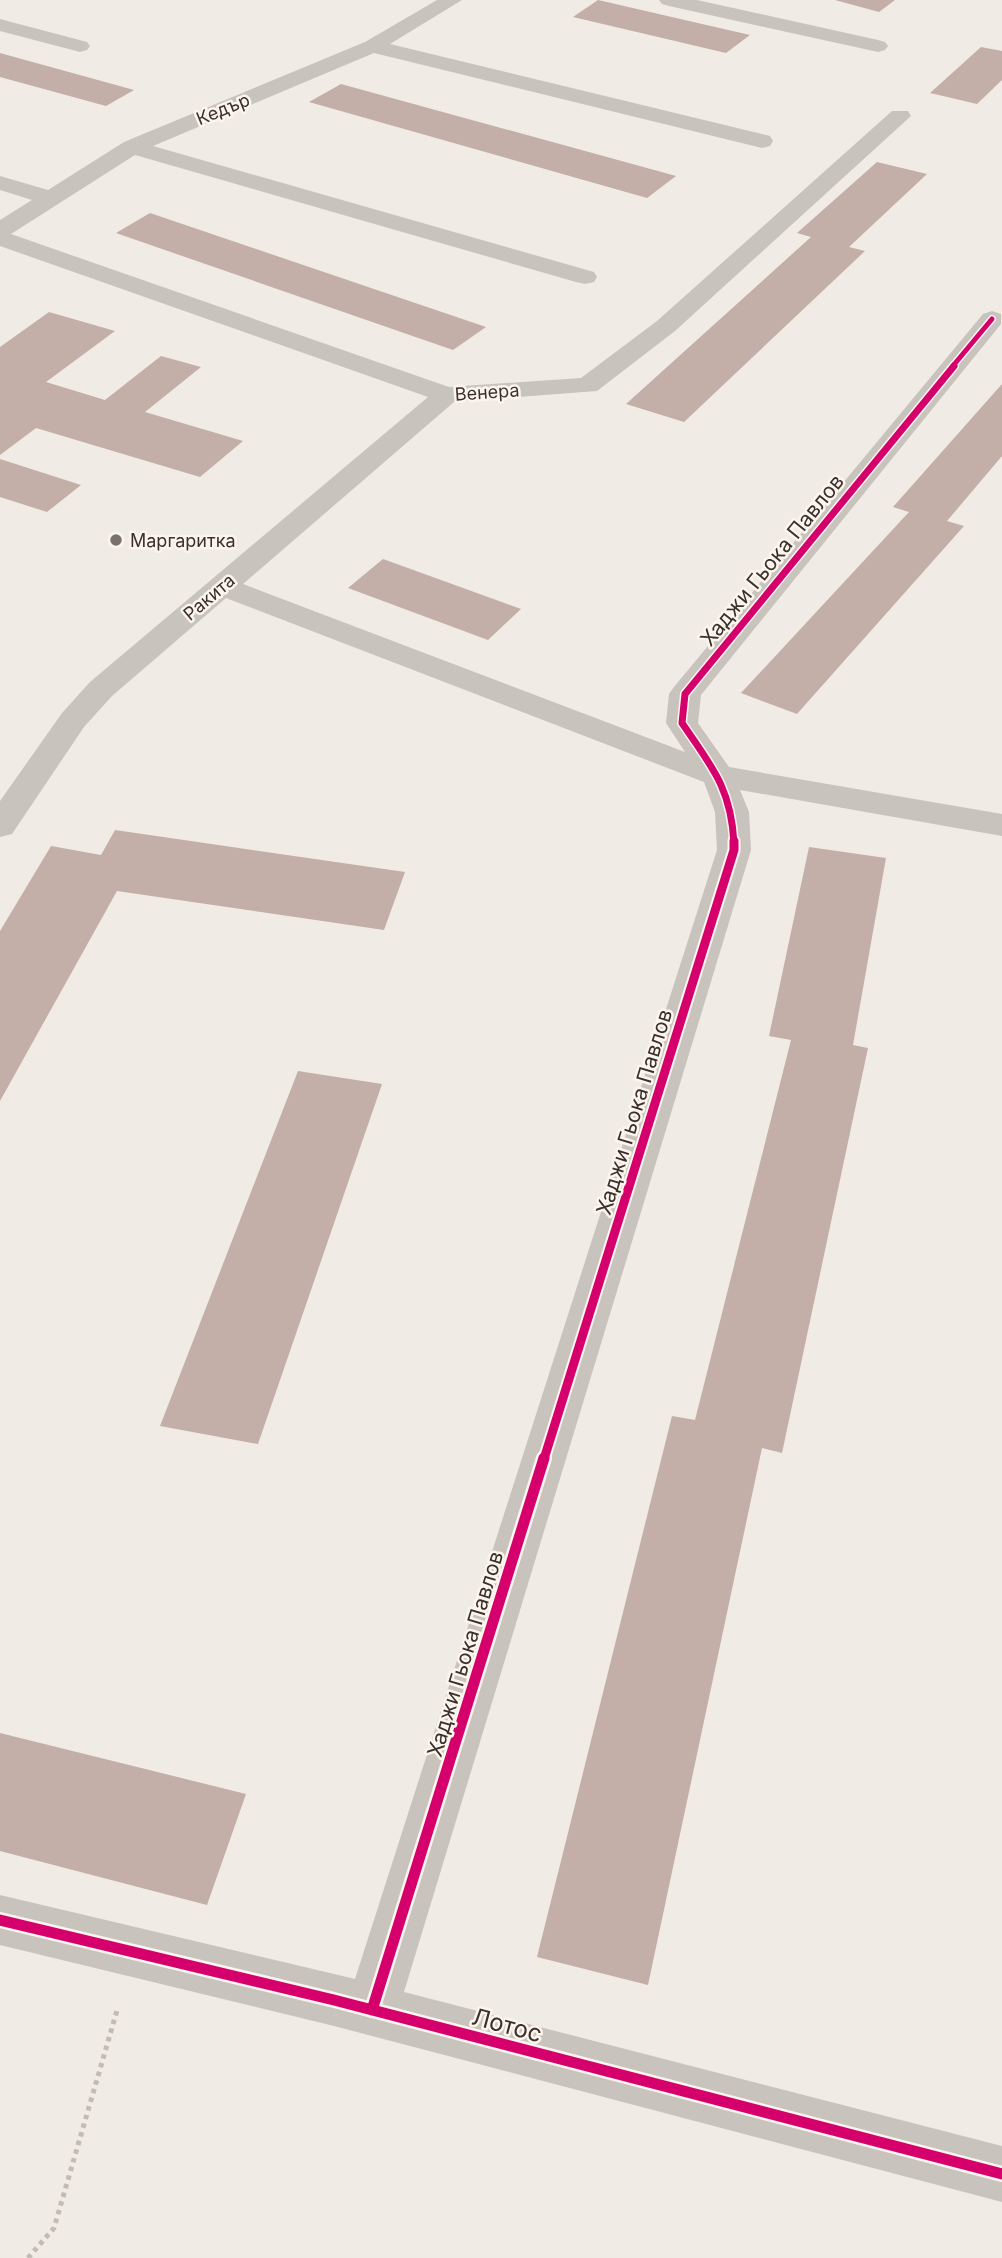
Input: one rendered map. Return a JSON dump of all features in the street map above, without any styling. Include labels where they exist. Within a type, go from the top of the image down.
[{"type":"street","name":"Кедър","points":[[0,230],[132,147],[372,46],[452,0]]},
{"type":"street","points":[[669,0],[878,46]]},
{"type":"street","points":[[0,25],[80,46]]},
{"type":"street","points":[[372,46],[762,141]]},
{"type":"street","name":"Венера","points":[[0,238],[447,395],[588,385],[666,326],[900,116]]},
{"type":"street","points":[[132,147],[585,277]]},
{"type":"street","points":[[0,183],[50,198]]},
{"type":"street","name":"Хаджи Гьока Павлов","points":[[372,2010],[734,850],[732,812],[718,776],[682,723],[685,694],[992,319]]},
{"type":"street","name":"Ракита","points":[[0,826],[73,720],[101,689],[447,395]]},
{"type":"street","points":[[222,586],[718,776],[1002,825]]},
{"type":"street","name":"Лотос","points":[[0,1920],[372,2010],[1002,2174]]},
{"type":"path","points":[[28,2258],[54,2228],[134,1952]]},
{"type":"building","points":[[598,0],[750,35],[726,53],[573,17]]},
{"type":"building","points":[[835,0],[895,0],[879,12]]},
{"type":"building","points":[[981,47],[1002,51],[1002,80],[977,104],[930,93]]},
{"type":"building","points":[[0,53],[134,90],[106,106],[0,77]]},
{"type":"building","points":[[341,84],[676,176],[647,198],[309,102]]},
{"type":"building","points":[[877,162],[927,174],[849,247],[865,251],[684,422],[626,404],[811,237],[797,233]]},
{"type":"building","points":[[150,213],[486,327],[453,350],[116,233]]},
{"type":"building","points":[[49,312],[115,331],[46,382],[105,400],[161,356],[201,367],[145,412],[243,441],[200,477],[36,428],[0,455],[0,347]]},
{"type":"building","points":[[1002,384],[1002,456],[947,521],[964,526],[797,714],[741,693],[909,512],[893,507]]},
{"type":"building","points":[[0,459],[81,485],[47,512],[0,497]]},
{"type":"building","points":[[383,559],[521,609],[488,640],[348,588]]},
{"type":"building","points":[[115,830],[405,872],[384,930],[117,891],[0,1101],[0,931],[51,846],[101,855]]},
{"type":"building","points":[[809,847],[886,858],[853,1045],[868,1048],[782,1453],[762,1448],[648,1985],[537,1957],[672,1416],[695,1420],[791,1040],[769,1036]]},
{"type":"building","points":[[298,1071],[382,1084],[258,1444],[160,1426]]},
{"type":"building","points":[[0,1733],[246,1794],[207,1905],[0,1851]]},
{"type":"cycle path","points":[[372,2010],[734,850],[732,812],[718,776],[682,723],[685,694],[992,319]]},
{"type":"cycle path","points":[[0,1920],[334,2000],[1002,2174]]},
{"type":"place","name":"Маргаритка","points":[[116,540]]}]
